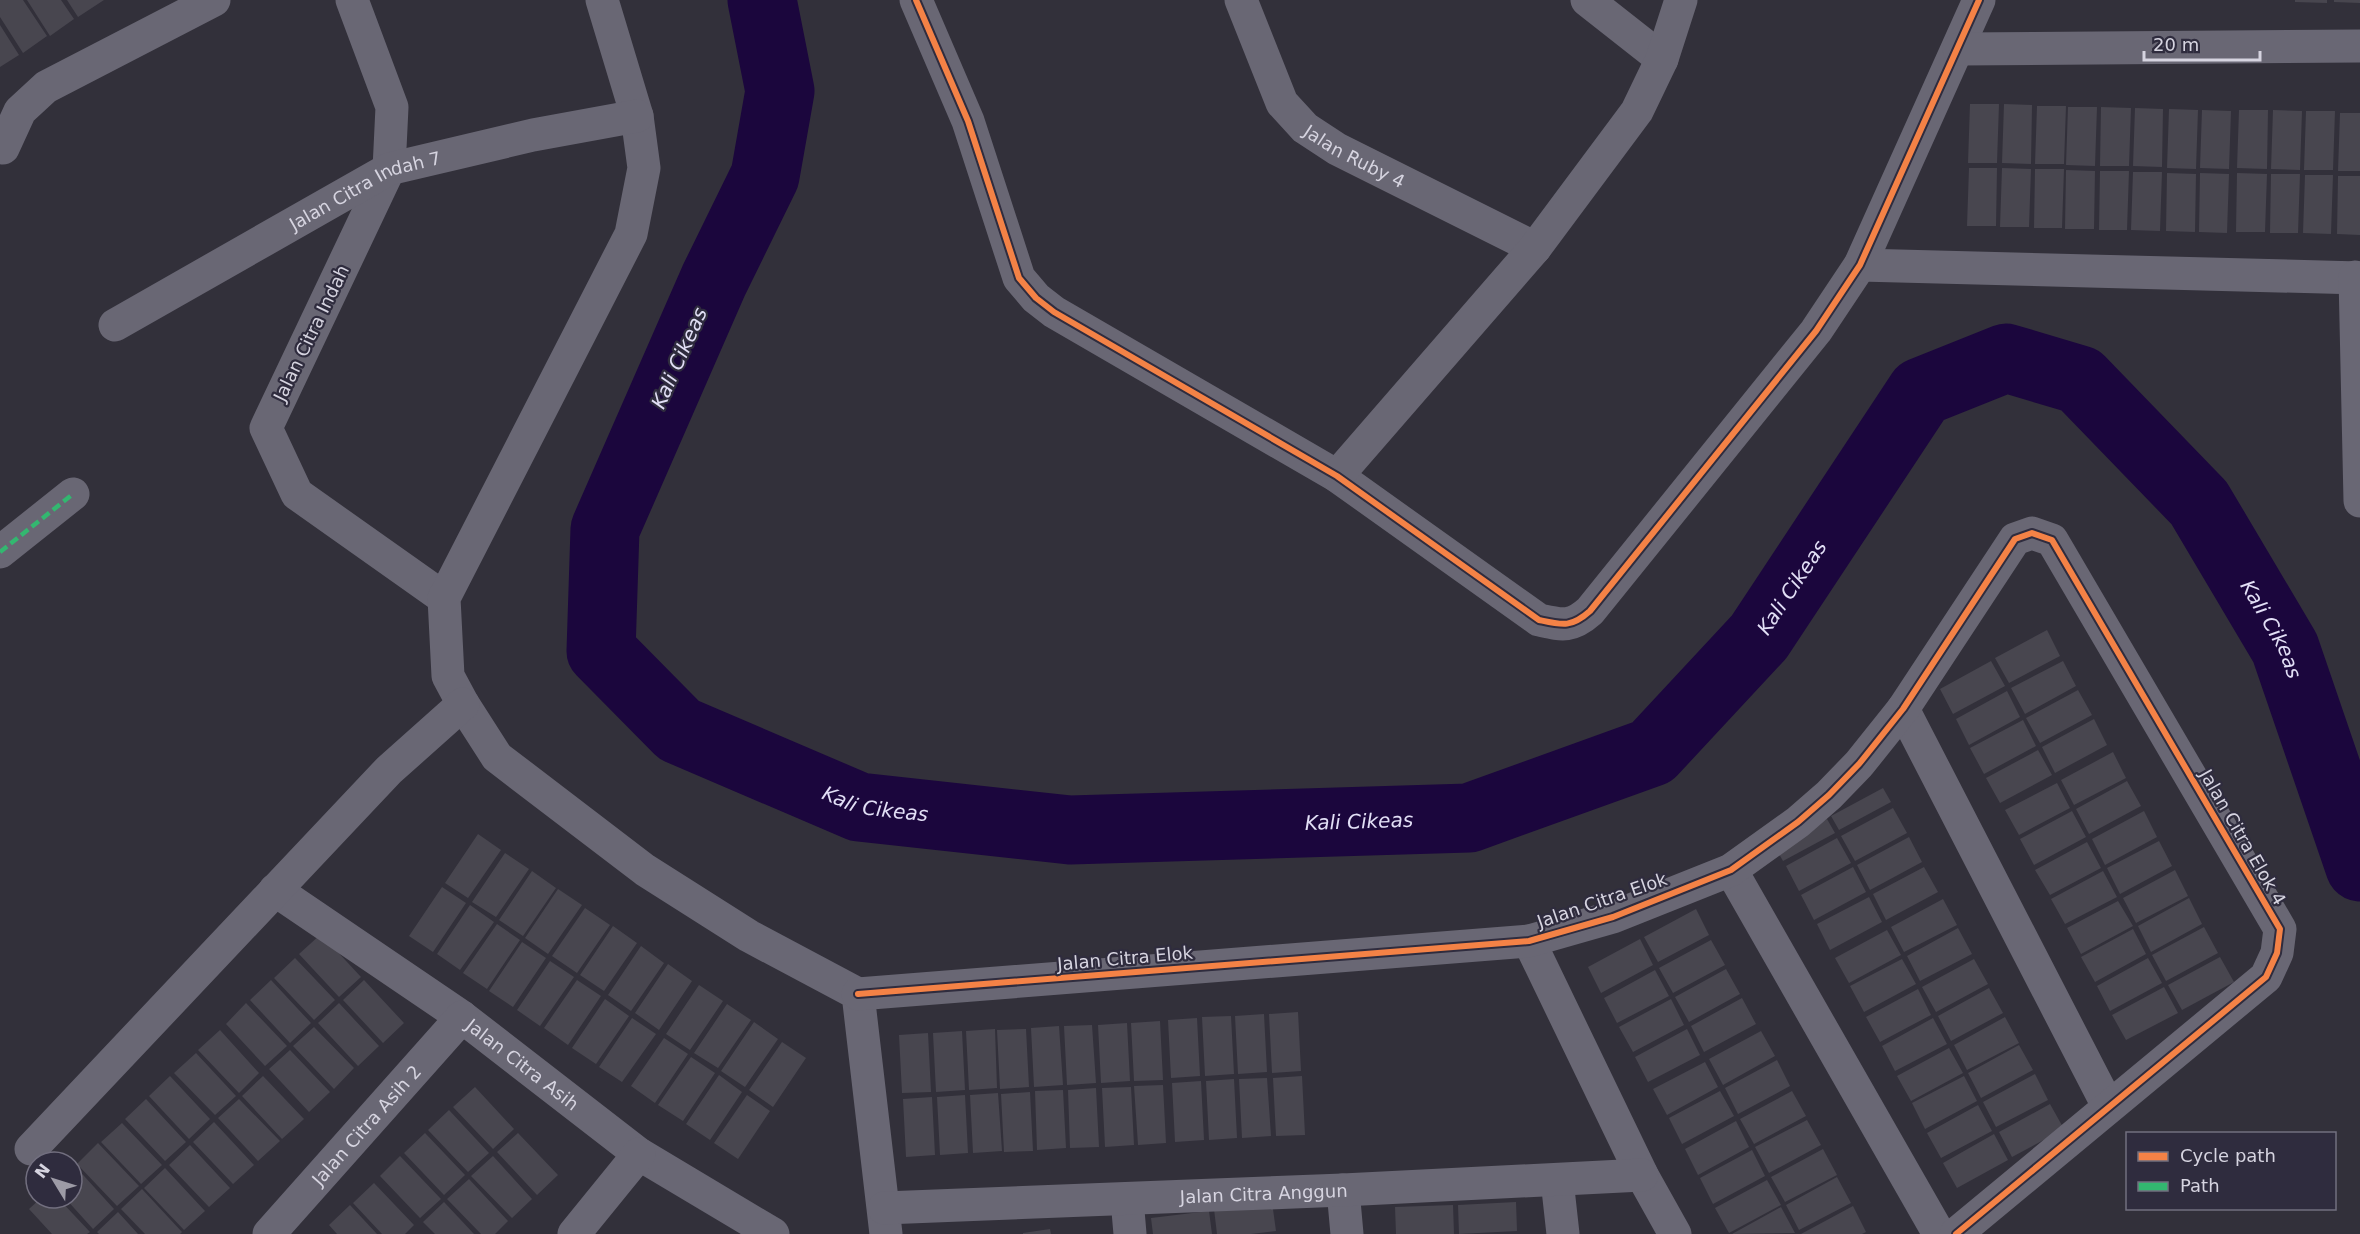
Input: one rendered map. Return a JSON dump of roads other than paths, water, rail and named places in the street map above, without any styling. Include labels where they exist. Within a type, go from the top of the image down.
[{"type":"street","points":[[3,148],[20,111],[46,87],[214,0]]},
{"type":"street","name":"Jalan Citra Indah","points":[[352,0],[392,107],[389,169],[266,428],[297,494],[444,598]]},
{"type":"street","points":[[602,0],[638,116],[644,168],[631,234],[444,598],[448,676],[497,757],[645,870],[749,936],[858,994],[885,1221]]},
{"type":"street","points":[[916,0],[968,121],[1019,278],[1036,298],[1054,312],[1337,476],[1539,620],[1563,625],[1578,622],[1590,611],[1816,331],[1860,265],[1959,49],[1979,0]]},
{"type":"street","name":"Jalan Ruby 4","points":[[1241,0],[1282,103],[1305,128],[1337,149],[1535,248]]},
{"type":"street","points":[[1587,0],[1662,58]]},
{"type":"street","points":[[1337,476],[1535,248],[1637,111],[1662,58],[1681,0]]},
{"type":"street","points":[[1959,49],[2360,46]]},
{"type":"street","name":"Jalan Citra Indah 7","points":[[116,325],[389,169],[533,135],[638,116]]},
{"type":"street","points":[[1860,265],[2357,277],[2360,501]]},
{"type":"street","points":[[0,552],[73,494]]},
{"type":"street","name":"Jalan Citra Elok","points":[[858,994],[1529,941],[1613,917],[1731,870],[1798,822],[1859,764],[1903,710],[2016,539],[2032,533],[2052,540]]},
{"type":"street","name":"Jalan Citra Elok 4","points":[[1956,1234],[2266,977],[2277,952],[2280,928],[2052,540]]},
{"type":"street","points":[[31,1149],[389,770],[463,704]]},
{"type":"street","points":[[1903,710],[2108,1106]]},
{"type":"street","points":[[1731,870],[1939,1234]]},
{"type":"street","name":"Jalan Citra Asih","points":[[275,890],[462,1017],[639,1154],[772,1234]]},
{"type":"street","points":[[1529,941],[1642,1175],[1675,1234]]},
{"type":"street","name":"Jalan Citra Asih 2","points":[[269,1234],[462,1017]]},
{"type":"street","points":[[574,1234],[639,1154]]},
{"type":"street","name":"Jalan Citra Anggun","points":[[885,1221],[1127,1199],[1642,1175]]},
{"type":"street","points":[[1557,1180],[1563,1234]]},
{"type":"street","points":[[1343,1190],[1347,1234]]},
{"type":"street","points":[[1127,1199],[1130,1234]]},
{"type":"waterway","name":"Kali Cikeas","points":[[762,0],[780,91],[765,176],[714,280],[605,529],[601,651],[679,730],[859,807],[1070,830],[1469,818],[1652,752],[1759,637],[1921,392],[2006,358],[2080,380],[2199,503],[2285,648],[2360,867]]}]
